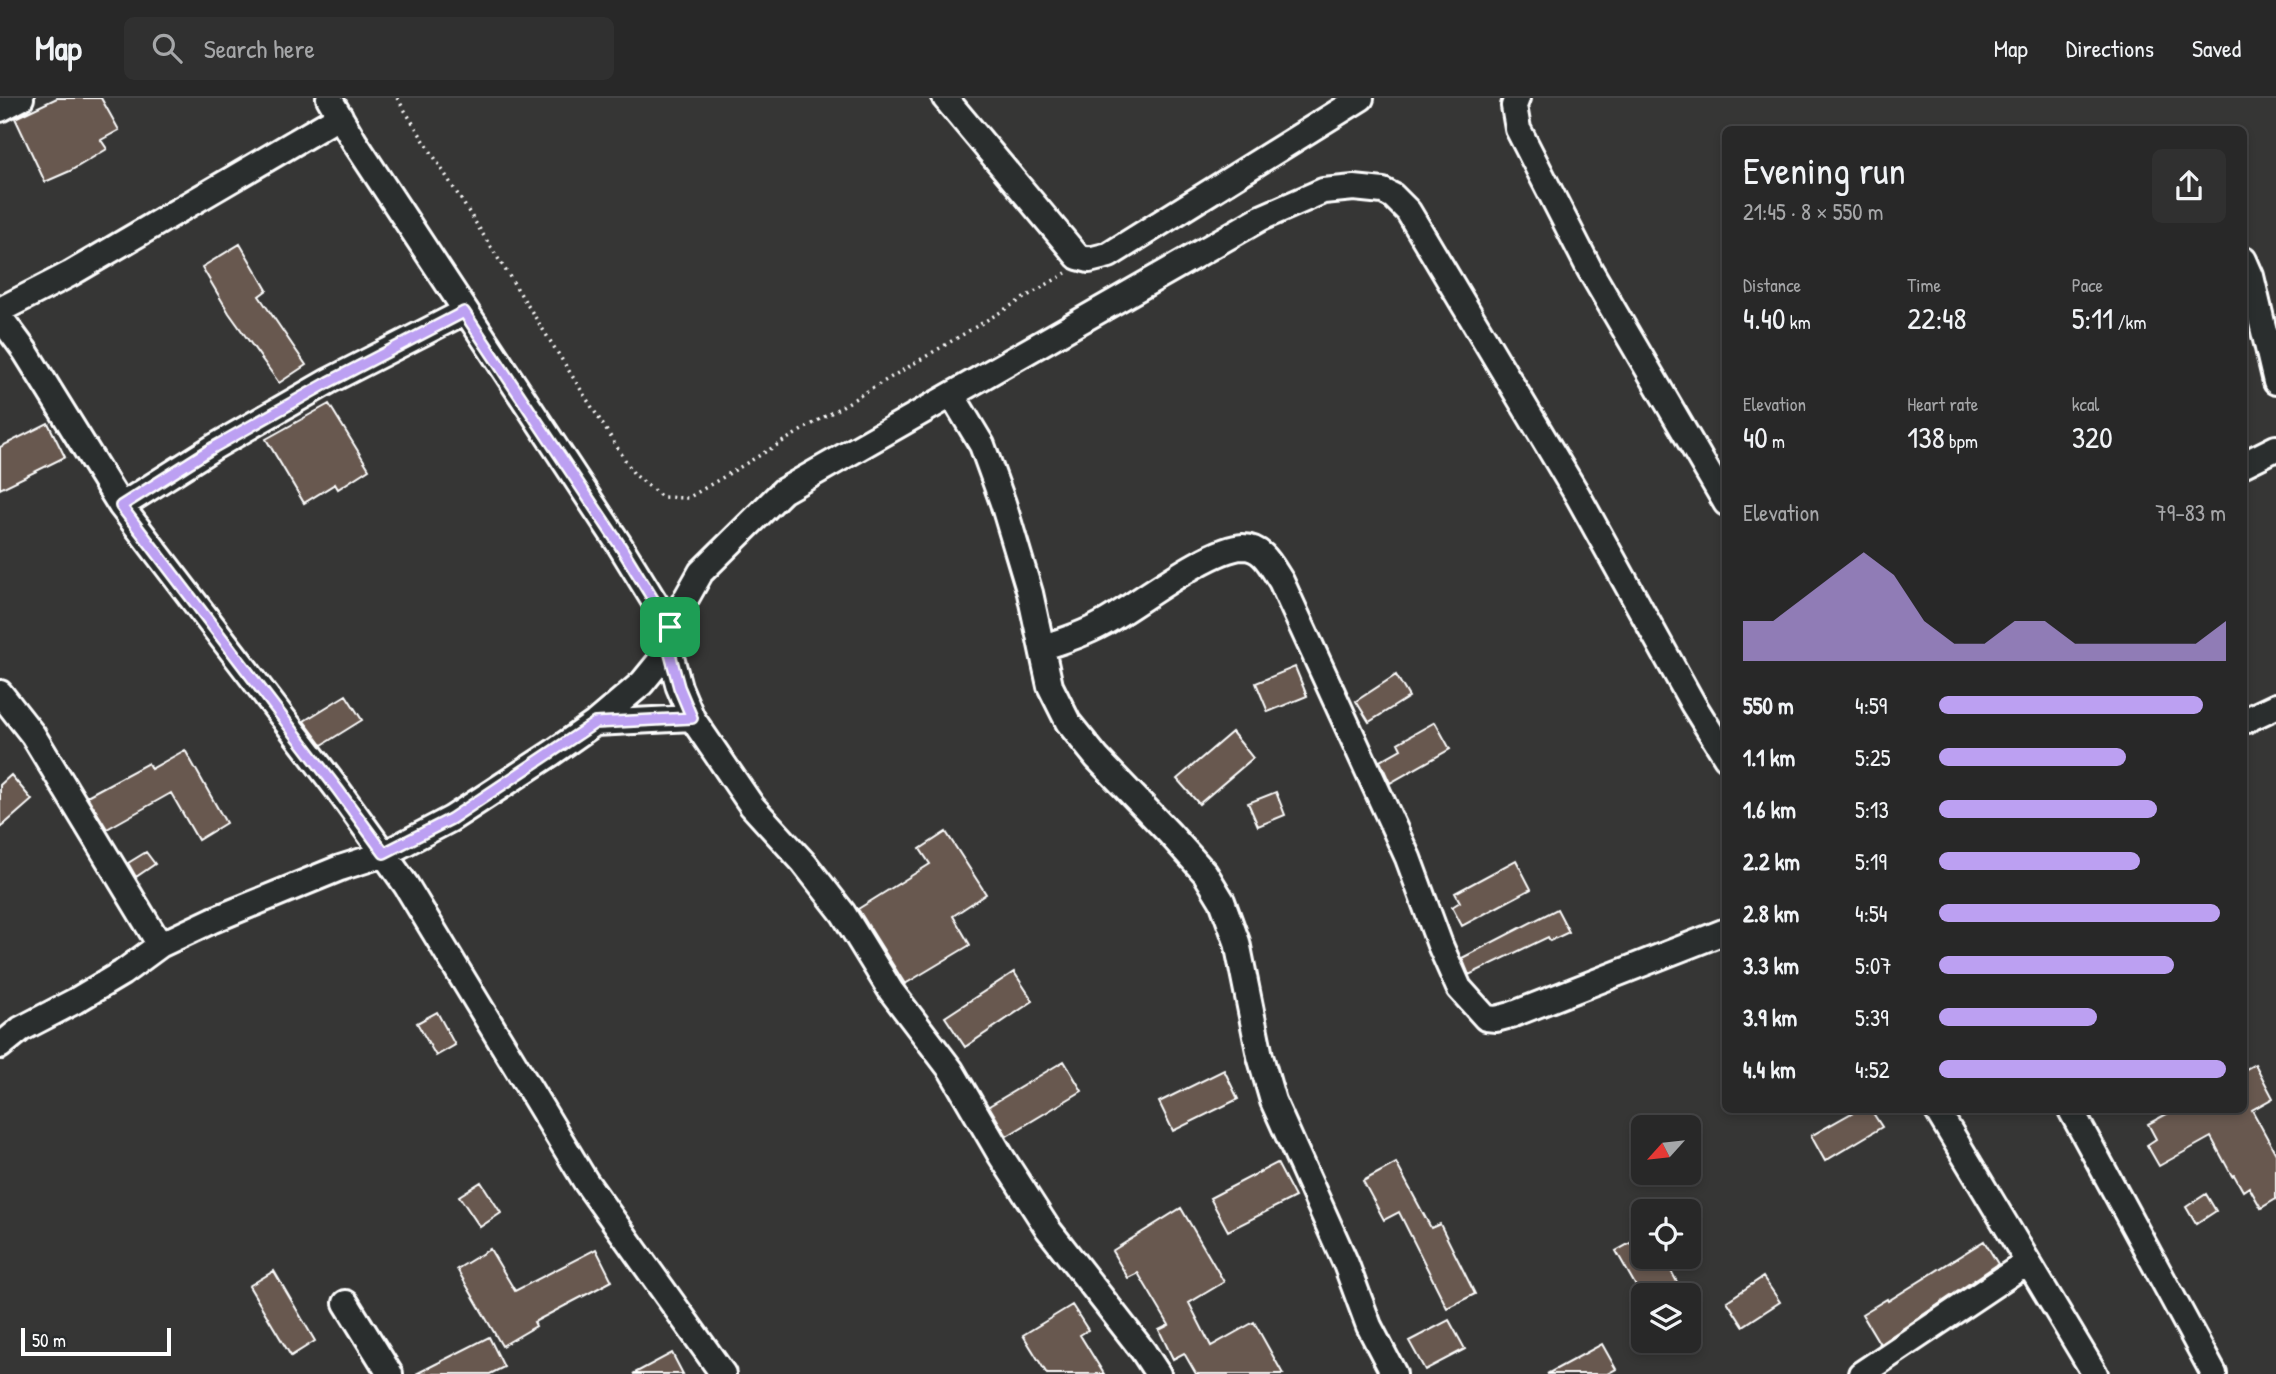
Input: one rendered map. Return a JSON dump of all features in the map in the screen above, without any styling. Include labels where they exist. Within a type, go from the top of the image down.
[{"type":"street","points":[[0,109],[21,98]]},
{"type":"street","points":[[945,98],[1077,257],[1089,260],[1110,255],[1361,98]]},
{"type":"street","points":[[1517,98],[1514,106],[1518,129],[1584,258],[1722,496]]},
{"type":"street","points":[[0,310],[70,274],[335,107],[464,312],[625,554],[670,638],[679,687],[692,718],[752,806],[804,863],[843,913],[891,991],[951,1070],[1001,1156],[1048,1229],[1158,1374]]},
{"type":"street","points":[[0,1045],[22,1029],[75,1002],[122,973],[160,945],[238,909],[384,853],[451,819],[595,723],[642,683],[670,638],[701,572],[783,491],[1261,218],[1323,191],[1354,188],[1383,191],[1393,196],[1408,211],[1578,496],[1693,704],[1722,751]]},
{"type":"street","points":[[2247,267],[2276,382]]},
{"type":"street","points":[[121,506],[214,447],[317,388],[464,312]]},
{"type":"street","points":[[0,317],[25,351],[121,506],[338,790],[406,885],[586,1182],[723,1374]]},
{"type":"street","points":[[952,395],[982,444],[1030,593],[1050,686],[1068,722],[1097,758],[1205,873],[1223,901],[1237,942],[1260,1056],[1273,1101],[1346,1264],[1369,1326],[1394,1374]]},
{"type":"street","points":[[2247,462],[2276,448]]},
{"type":"street","points":[[1043,647],[1078,636],[1102,624],[1225,551],[1243,547],[1255,550],[1266,557],[1281,581],[1408,858],[1440,946],[1459,988],[1486,1018],[1496,1019],[1511,1015],[1722,933]]},
{"type":"street","points":[[0,693],[33,735],[160,945]]},
{"type":"street","points":[[2247,720],[2276,706]]},
{"type":"street","points":[[595,723],[692,718]]},
{"type":"street","points":[[1939,1113],[2095,1374]]},
{"type":"street","points":[[2073,1113],[2214,1374]]},
{"type":"street","points":[[1861,1374],[2028,1262]]},
{"type":"street","points":[[346,1303],[390,1374]]},
{"type":"path","points":[[397,98],[634,474],[662,497],[688,498],[1089,260]]},
{"type":"building","points":[[57,98],[101,98],[119,130],[101,140],[107,149],[45,182],[15,118]]},
{"type":"building","points":[[240,244],[267,290],[259,296],[306,365],[279,383],[229,313],[202,267]]},
{"type":"building","points":[[329,404],[369,469],[338,489],[335,484],[304,503],[266,439]]},
{"type":"building","points":[[48,423],[65,457],[0,489],[0,447]]},
{"type":"building","points":[[1295,667],[1307,696],[1268,712],[1256,683]]},
{"type":"building","points":[[1396,675],[1409,697],[1369,722],[1356,701]]},
{"type":"building","points":[[346,695],[362,720],[322,745],[304,721]]},
{"type":"building","points":[[1435,722],[1450,749],[1390,783],[1380,761],[1401,749],[1398,743]]},
{"type":"building","points":[[1232,732],[1253,758],[1199,804],[1177,779]]},
{"type":"building","points":[[185,750],[226,823],[198,840],[171,793],[107,829],[87,796],[148,763],[151,769]]},
{"type":"building","points":[[11,775],[32,800],[0,828],[0,785]]},
{"type":"building","points":[[1276,792],[1285,815],[1258,826],[1248,803]]},
{"type":"building","points":[[946,832],[986,894],[953,916],[970,945],[905,984],[858,909],[930,864],[920,849]]},
{"type":"building","points":[[146,852],[155,864],[136,877],[128,863]]},
{"type":"building","points":[[1516,860],[1531,889],[1462,926],[1452,907],[1460,902],[1455,893]]},
{"type":"building","points":[[1557,909],[1569,932],[1550,941],[1548,937],[1469,975],[1462,958]]},
{"type":"building","points":[[1014,972],[1033,1001],[965,1047],[945,1017]]},
{"type":"building","points":[[437,1012],[455,1045],[436,1056],[417,1023]]},
{"type":"building","points":[[1064,1061],[1082,1091],[1007,1136],[989,1106]]},
{"type":"building","points":[[2255,1064],[2273,1098],[2252,1110],[2276,1154],[2276,1199],[2261,1208],[2249,1187],[2243,1191],[2234,1175],[2232,1176],[2211,1137],[2159,1166],[2147,1145],[2156,1139],[2148,1124],[2168,1113],[2247,1113],[2247,1068]]},
{"type":"building","points":[[1224,1070],[1238,1099],[1173,1131],[1159,1102]]},
{"type":"building","points":[[1852,1113],[1873,1113],[1882,1127],[1825,1161],[1811,1136]]},
{"type":"building","points":[[1277,1163],[1295,1197],[1228,1231],[1210,1198]]},
{"type":"building","points":[[1396,1163],[1431,1228],[1440,1224],[1475,1294],[1447,1308],[1399,1212],[1384,1220],[1363,1181]]},
{"type":"building","points":[[481,1182],[501,1213],[480,1227],[459,1196]]},
{"type":"building","points":[[2206,1194],[2216,1211],[2196,1224],[2186,1207]]},
{"type":"building","points":[[1181,1208],[1224,1282],[1189,1303],[1211,1346],[1254,1322],[1283,1374],[1196,1374],[1184,1353],[1173,1359],[1159,1330],[1169,1325],[1138,1273],[1128,1278],[1112,1251]]},
{"type":"building","points":[[1984,1241],[1998,1264],[1880,1344],[1862,1314],[1887,1299],[1888,1301]]},
{"type":"building","points":[[1631,1243],[1631,1269],[1670,1269],[1678,1283],[1634,1283],[1616,1251]]},
{"type":"building","points":[[490,1249],[515,1291],[596,1249],[612,1281],[534,1322],[536,1326],[502,1346],[457,1269]]},
{"type":"building","points":[[274,1271],[315,1341],[291,1356],[249,1286]]},
{"type":"building","points":[[1763,1277],[1780,1302],[1743,1326],[1727,1301]]},
{"type":"building","points":[[1072,1305],[1088,1330],[1080,1335],[1104,1374],[1047,1374],[1023,1335]]},
{"type":"building","points":[[1449,1320],[1465,1349],[1425,1370],[1409,1341]]},
{"type":"building","points":[[489,1337],[504,1367],[490,1374],[416,1374]]},
{"type":"building","points":[[1602,1344],[1616,1369],[1607,1374],[1547,1374]]},
{"type":"building","points":[[672,1353],[683,1374],[633,1374]]},
{"type":"route","points":[[464,312],[619,544],[670,627],[669,650],[679,687],[692,718],[595,723],[451,819],[384,853],[121,506],[214,447],[329,382],[464,312]]}]
